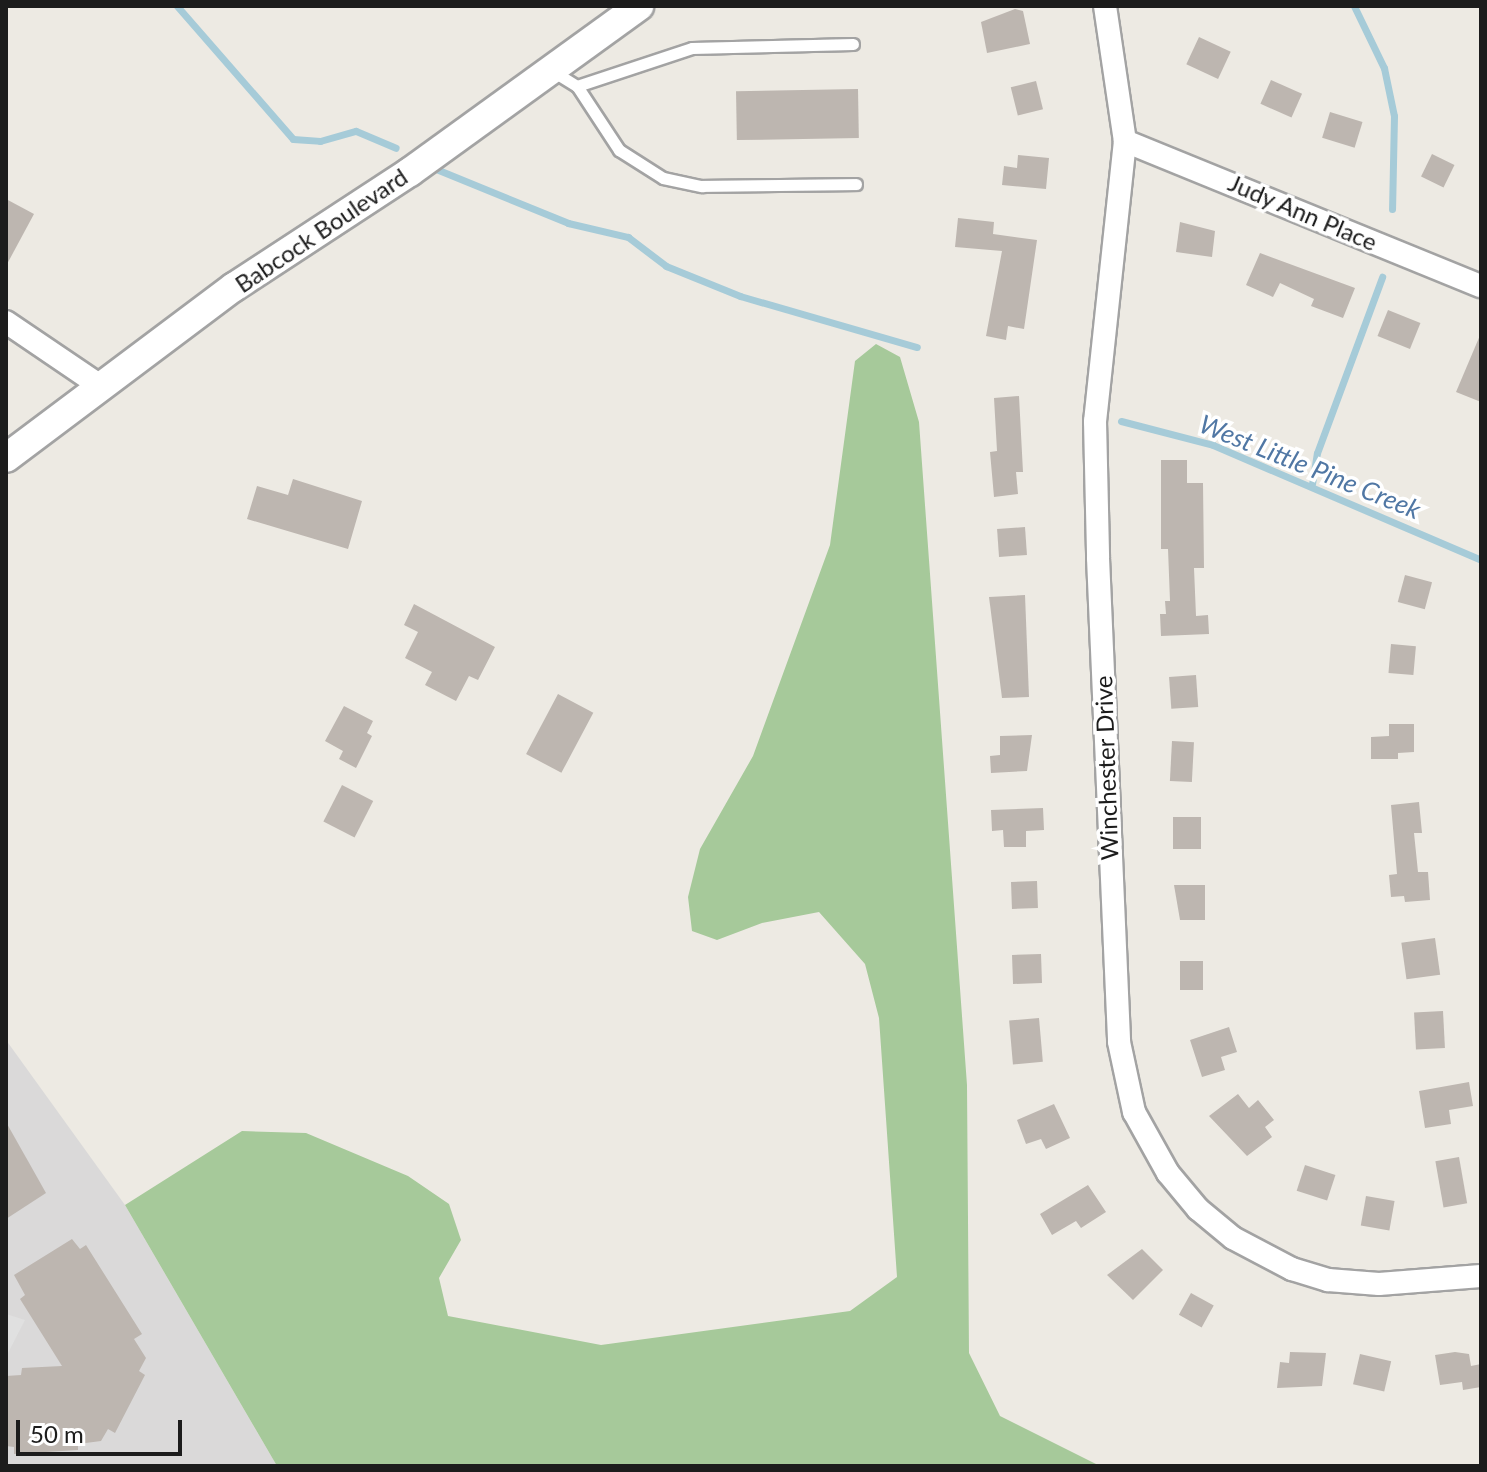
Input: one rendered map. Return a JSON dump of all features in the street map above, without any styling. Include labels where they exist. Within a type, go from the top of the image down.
[{"type":"street","name":"Babcock Boulevard","points":[[6,458],[234,287],[410,172],[639,6]]},
{"type":"street","name":"Winchester Drive","points":[[1105,6],[1125,141],[1095,421],[1119,1042],[1134,1112],[1168,1173],[1198,1209],[1233,1238],[1292,1269],[1328,1280],[1379,1284],[1481,1276]]},
{"type":"street","name":"Judy Ann Place","points":[[1125,141],[1481,286]]},
{"type":"street","points":[[6,322],[102,387]]},
{"type":"lane","points":[[577,86],[692,48],[853,44]]},
{"type":"lane","points":[[550,70],[577,86],[619,150],[663,178],[702,186],[856,184]]},
{"type":"shaded area","points":[[6,1040],[125,1205],[277,1466],[6,1466]]},
{"type":"shaded area","points":[[6,1314],[25,1320],[6,1357]]},
{"type":"green space","points":[[876,344],[900,357],[919,422],[967,1085],[969,1353],[1000,1416],[1100,1466],[277,1466],[125,1205],[242,1131],[306,1133],[408,1176],[449,1204],[461,1240],[439,1278],[448,1316],[601,1345],[850,1311],[897,1277],[879,1018],[865,964],[819,912],[762,923],[717,940],[692,931],[688,897],[700,849],[753,756],[830,545],[855,361]]},
{"type":"building","points":[[1015,9],[1023,11],[1030,44],[987,53],[981,22]]},
{"type":"building","points":[[1199,37],[1231,52],[1218,79],[1186,64]]},
{"type":"building","points":[[1271,80],[1302,94],[1291,118],[1260,104]]},
{"type":"building","points":[[1036,81],[1043,109],[1018,115],[1011,87]]},
{"type":"building","points":[[858,89],[859,138],[737,140],[736,91]]},
{"type":"building","points":[[1330,112],[1363,122],[1355,148],[1322,138]]},
{"type":"building","points":[[1432,154],[1454,165],[1444,187],[1421,176]]},
{"type":"building","points":[[1018,155],[1049,158],[1046,189],[1002,185],[1004,166],[1017,168]]},
{"type":"building","points":[[6,199],[34,214],[6,266]]},
{"type":"building","points":[[958,218],[994,222],[993,234],[1037,240],[1024,329],[1008,326],[1006,340],[986,336],[1002,251],[955,247]]},
{"type":"building","points":[[1180,222],[1215,231],[1212,257],[1176,252]]},
{"type":"building","points":[[1260,253],[1355,288],[1343,318],[1311,306],[1314,299],[1280,283],[1273,297],[1246,285]]},
{"type":"building","points":[[1388,310],[1420,323],[1410,349],[1378,336]]},
{"type":"building","points":[[1481,333],[1481,402],[1456,392]]},
{"type":"building","points":[[1019,396],[1023,472],[1016,472],[1018,494],[994,497],[990,452],[997,451],[994,398]]},
{"type":"building","points":[[1161,460],[1187,460],[1187,483],[1203,483],[1204,568],[1194,568],[1196,616],[1208,615],[1209,634],[1161,636],[1160,614],[1166,614],[1165,601],[1170,601],[1168,549],[1161,549]]},
{"type":"building","points":[[293,479],[362,501],[348,549],[247,519],[257,486],[288,495]]},
{"type":"building","points":[[1025,527],[1027,555],[999,557],[997,529]]},
{"type":"building","points":[[1405,575],[1432,582],[1425,609],[1398,602]]},
{"type":"building","points":[[1025,595],[1029,697],[1002,698],[989,597]]},
{"type":"building","points":[[414,604],[495,647],[478,680],[469,676],[456,701],[425,685],[432,672],[405,658],[418,632],[404,625]]},
{"type":"building","points":[[1391,644],[1416,646],[1413,675],[1388,673]]},
{"type":"building","points":[[1196,675],[1198,707],[1171,709],[1169,677]]},
{"type":"building","points":[[558,694],[593,713],[561,773],[526,754]]},
{"type":"building","points":[[344,706],[373,721],[367,733],[372,736],[356,768],[339,759],[343,751],[325,741]]},
{"type":"building","points":[[1389,724],[1414,724],[1414,752],[1398,753],[1398,759],[1371,759],[1371,737],[1389,736]]},
{"type":"building","points":[[1032,735],[1027,771],[991,773],[990,756],[1000,755],[1000,736]]},
{"type":"building","points":[[1172,741],[1194,742],[1192,782],[1170,781]]},
{"type":"building","points":[[342,785],[373,801],[355,837],[323,822]]},
{"type":"building","points":[[1419,802],[1422,833],[1414,833],[1418,872],[1428,872],[1430,900],[1405,902],[1404,896],[1391,897],[1389,875],[1397,874],[1391,805]]},
{"type":"building","points":[[1043,808],[1044,830],[1026,831],[1026,847],[1004,847],[1003,830],[992,831],[991,810]]},
{"type":"building","points":[[1173,817],[1201,817],[1201,849],[1173,849]]},
{"type":"building","points":[[1037,881],[1038,908],[1012,909],[1011,882]]},
{"type":"building","points":[[1174,885],[1205,885],[1205,920],[1180,920]]},
{"type":"building","points":[[1435,938],[1440,975],[1406,979],[1401,943]]},
{"type":"building","points":[[1041,954],[1042,983],[1013,984],[1012,955]]},
{"type":"building","points":[[1180,961],[1203,961],[1203,990],[1180,990]]},
{"type":"building","points":[[1443,1011],[1445,1048],[1416,1049],[1414,1013]]},
{"type":"building","points":[[1039,1018],[1043,1062],[1013,1064],[1009,1021]]},
{"type":"building","points":[[1229,1027],[1237,1052],[1221,1057],[1225,1070],[1202,1077],[1190,1040]]},
{"type":"building","points":[[1469,1082],[1473,1106],[1449,1110],[1451,1124],[1425,1128],[1419,1091]]},
{"type":"building","points":[[1238,1094],[1249,1108],[1258,1100],[1274,1120],[1265,1127],[1272,1137],[1247,1156],[1209,1116]]},
{"type":"building","points":[[1054,1104],[1070,1138],[1046,1149],[1041,1139],[1026,1144],[1017,1120]]},
{"type":"building","points":[[6,1122],[46,1193],[6,1219]]},
{"type":"building","points":[[1459,1157],[1467,1203],[1444,1207],[1435,1161]]},
{"type":"building","points":[[1305,1165],[1335,1175],[1327,1201],[1297,1191]]},
{"type":"building","points":[[1088,1185],[1106,1212],[1081,1228],[1076,1221],[1052,1235],[1040,1214]]},
{"type":"building","points":[[1366,1196],[1395,1201],[1389,1231],[1361,1226]]},
{"type":"building","points":[[72,1239],[80,1249],[86,1245],[142,1334],[134,1339],[146,1358],[139,1371],[145,1375],[115,1433],[108,1429],[101,1441],[78,1444],[78,1450],[14,1454],[14,1447],[6,1446],[6,1376],[21,1375],[22,1368],[62,1366],[20,1299],[25,1295],[14,1275]]},
{"type":"building","points":[[1142,1249],[1163,1270],[1133,1300],[1107,1275]]},
{"type":"building","points":[[1191,1293],[1214,1306],[1202,1327],[1179,1315]]},
{"type":"building","points":[[1290,1352],[1326,1353],[1322,1386],[1277,1388],[1280,1362],[1289,1363]]},
{"type":"building","points":[[1455,1352],[1469,1354],[1471,1366],[1481,1364],[1481,1387],[1463,1390],[1462,1382],[1440,1385],[1435,1355]]},
{"type":"building","points":[[1360,1354],[1391,1361],[1384,1391],[1353,1384]]},
{"type":"waterway","name":"West Little Pine Creek","points":[[177,6],[293,139],[320,141],[356,131],[396,148]]},
{"type":"waterway","points":[[1354,6],[1384,68],[1394,116],[1392,209]]},
{"type":"waterway","name":"West Little Pine Creek","points":[[436,169],[568,223],[628,237],[666,266],[740,296],[917,347]]},
{"type":"waterway","points":[[1312,484],[1317,453],[1382,277]]},
{"type":"waterway","name":"West Little Pine Creek","points":[[1121,421],[1213,445],[1481,560]]}]
